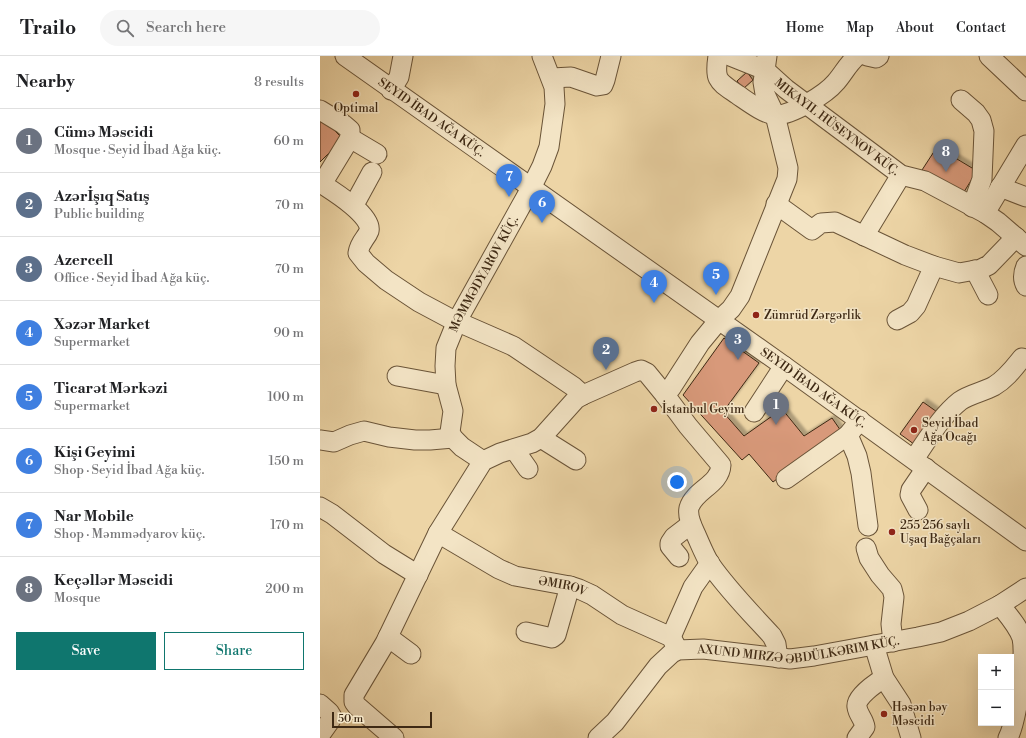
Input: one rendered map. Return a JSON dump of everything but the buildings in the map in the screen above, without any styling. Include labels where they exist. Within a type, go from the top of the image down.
[{"type":"street","name":"SEYID İBAD AĞA KÜÇ.","points":[[345,56],[391,90],[860,420],[1026,541]]},
{"type":"street","points":[[391,90],[398,76],[403,56]]},
{"type":"street","name":"MƏMMƏDYAROV KÜÇ.","points":[[453,438],[450,432],[453,411],[446,385],[446,348],[457,321],[531,188],[542,166],[549,147],[555,104],[554,87],[552,78],[542,56]]},
{"type":"street","points":[[552,78],[571,77],[597,86],[603,85],[611,56]]},
{"type":"street","points":[[718,56],[716,75],[722,84],[753,105],[775,115],[788,112],[807,104],[827,92],[857,56]]},
{"type":"street","points":[[730,56],[766,63],[786,89],[901,175],[925,181],[979,210],[998,222],[1021,242],[988,265],[975,270],[959,273],[952,272],[905,255],[835,222],[828,221],[821,223],[812,230],[776,204]]},
{"type":"street","points":[[867,56],[876,58],[879,56]]},
{"type":"street","points":[[989,56],[1026,91]]},
{"type":"street","points":[[664,395],[674,383],[700,343],[719,320],[731,309],[740,296],[787,179],[788,168],[775,115],[765,94],[763,82],[766,63]]},
{"type":"street","points":[[961,100],[976,113],[981,120],[984,131],[979,210]]},
{"type":"street","points":[[320,110],[350,130],[350,138],[321,185],[354,205],[369,227],[369,231],[360,245],[358,253],[366,263],[386,280],[438,313],[513,346],[574,387],[583,395]]},
{"type":"street","points":[[350,138],[377,154]]},
{"type":"street","points":[[979,210],[1000,187],[1026,145]]},
{"type":"street","points":[[354,205],[372,172]]},
{"type":"street","points":[[864,236],[901,175]]},
{"type":"street","points":[[1000,187],[1026,197]]},
{"type":"street","points":[[897,320],[910,313],[916,306],[934,266]]},
{"type":"street","points":[[1026,266],[1023,275],[1026,286]]},
{"type":"street","points":[[975,270],[988,295]]},
{"type":"street","points":[[918,510],[910,495],[911,490],[920,463],[944,416],[962,400],[995,386],[1008,376],[1022,358]]},
{"type":"street","points":[[754,412],[784,366]]},
{"type":"street","points":[[394,738],[357,706],[354,702],[354,695],[388,637],[438,533],[483,462],[500,453],[532,443],[541,438],[550,430],[576,399],[641,370],[647,373],[688,426],[721,465],[721,472],[692,501],[689,515],[691,524],[710,563],[725,583],[772,636],[776,644],[778,658]]},
{"type":"street","points":[[397,376],[446,385]]},
{"type":"street","points":[[786,479],[848,435],[860,420]]},
{"type":"street","points":[[320,440],[334,442],[364,431],[390,437],[415,440],[453,438],[462,447],[483,462]]},
{"type":"street","points":[[848,435],[862,473],[868,526]]},
{"type":"street","points":[[541,438],[576,460]]},
{"type":"street","points":[[514,449],[528,469]]},
{"type":"street","points":[[320,507],[332,514],[384,554],[418,575]]},
{"type":"street","points":[[679,557],[670,546],[670,543],[691,524]]},
{"type":"street","name":"ƏMIROV","points":[[438,533],[499,569],[515,576],[570,586],[592,595],[622,615],[675,644]]},
{"type":"street","points":[[866,548],[869,558],[892,589],[894,597],[891,624],[884,644],[884,678],[901,704],[911,738]]},
{"type":"street","points":[[675,644],[693,587],[710,563]]},
{"type":"street","points":[[526,632],[552,638],[556,635],[570,586]]},
{"type":"street","name":"AXUND MIRZƏ ƏBDÜLKƏRIM KÜÇ.","points":[[603,736],[616,722],[658,666],[672,653],[675,644],[778,658],[798,658],[884,644],[941,632],[1000,604],[1026,588]]},
{"type":"street","points":[[1000,604],[1015,624],[1022,638],[1024,653],[1022,710],[1008,738]]},
{"type":"street","points":[[388,637],[411,654]]},
{"type":"street","points":[[857,738],[865,727],[856,703],[869,688],[884,678]]},
{"type":"street","points":[[320,704],[332,717],[320,735]]},
{"type":"place","name":"Optimal","points":[[356,94]]},
{"type":"place","name":"Keçəllər Məscidi","points":[[946,172]]},
{"type":"place","name":"Nar Mobile","points":[[509,197]]},
{"type":"place","name":"Kişi Geyimi","points":[[542,223]]},
{"type":"place","name":"Ticarət Mərkəzi","points":[[716,295]]},
{"type":"place","name":"Xəzər Market","points":[[654,303]]},
{"type":"place","name":"Zümrüd Zərgərlik","points":[[756,315]]},
{"type":"place","name":"Azercell","points":[[738,360]]},
{"type":"place","name":"Azərİşıq Satış","points":[[606,370]]},
{"type":"place","name":"İstanbul Geyim","points":[[654,409]]},
{"type":"place","name":"Cümə Məscidi","points":[[776,425]]},
{"type":"place","name":"Seyid İbad Ağa Ocağı","points":[[914,430]]},
{"type":"place","name":"255 256 saylı Uşaq Bağçaları","points":[[892,532]]},
{"type":"place","name":"Həsən bəy Məscidi","points":[[884,714]]}]
